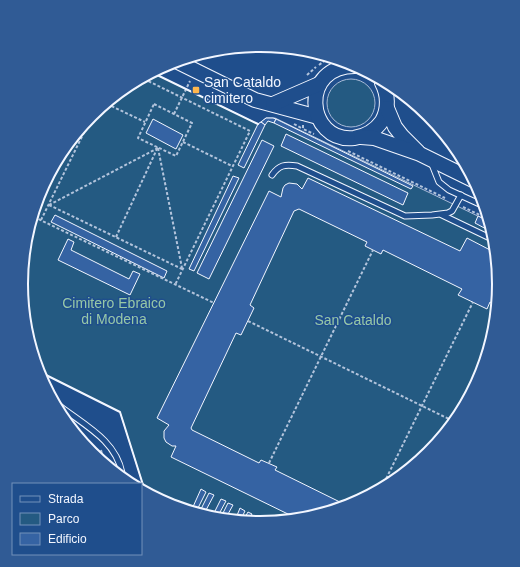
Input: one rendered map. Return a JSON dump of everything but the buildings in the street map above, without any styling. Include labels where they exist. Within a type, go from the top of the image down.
[{"type":"street","points":[[183,65],[255,100],[273,104],[302,114],[318,117]]},
{"type":"street","points":[[273,104],[319,84],[332,71],[344,67]]},
{"type":"street","points":[[319,84],[315,100],[318,117],[325,128],[336,135],[348,138],[374,138],[425,157],[466,176]]},
{"type":"street","points":[[361,137],[371,133],[384,117],[387,108],[387,97],[384,88]]},
{"type":"street","points":[[387,108],[395,127],[402,136],[425,157]]},
{"type":"lane","points":[[425,157],[439,182],[449,190],[477,203]]},
{"type":"lane","points":[[272,175],[279,167],[286,165],[297,166],[405,216],[452,212],[461,195]]},
{"type":"lane","points":[[441,214],[488,237]]},
{"type":"lane","points":[[67,411],[108,443],[121,469]]},
{"type":"path","points":[[174,114],[192,76]]},
{"type":"path","points":[[148,81],[250,131],[175,285]]},
{"type":"path","points":[[154,104],[192,123],[176,156],[138,138],[145,122],[154,104]]},
{"type":"path","points":[[111,106],[145,122]]},
{"type":"path","points":[[42,220],[83,134]]},
{"type":"path","points":[[183,142],[232,166]]},
{"type":"path","points":[[158,148],[182,269]]},
{"type":"path","points":[[49,205],[158,148]]},
{"type":"path","points":[[116,237],[158,148]]},
{"type":"path","points":[[49,205],[182,269]]},
{"type":"path","points":[[37,218],[214,303]]},
{"type":"path","points":[[269,463],[373,250]]},
{"type":"path","points":[[386,478],[473,302]]},
{"type":"path","points":[[248,321],[448,419]]},
{"type":"green space","name":"San Cataldo","points":[[157,75],[258,124],[266,118],[275,118],[483,218],[488,238],[492,268],[492,299],[488,329],[484,344],[480,358],[468,386],[461,400],[444,425],[424,448],[401,468],[363,492],[320,508],[290,514],[260,516],[230,514],[200,508],[157,492],[142,483],[120,412],[48,376],[40,358],[32,329],[28,299],[28,268],[32,238],[40,209],[59,167],[67,155],[96,119],[107,109],[119,99]]},
{"type":"green space","points":[[346,79],[356,79],[365,83],[371,89],[374,94],[374,112],[365,123],[356,127],[346,127],[337,123],[331,117],[327,108],[327,98],[331,89],[337,83]]},
{"type":"wall","points":[[157,75],[258,124]]},
{"type":"wall","points":[[48,376],[120,412],[142,483]]},
{"type":"place","name":"San Cataldo cimitero","points":[[196,90]]},
{"type":"park label","name":"Cimitero Ebraico di Modena","points":[[114,312]]}]
